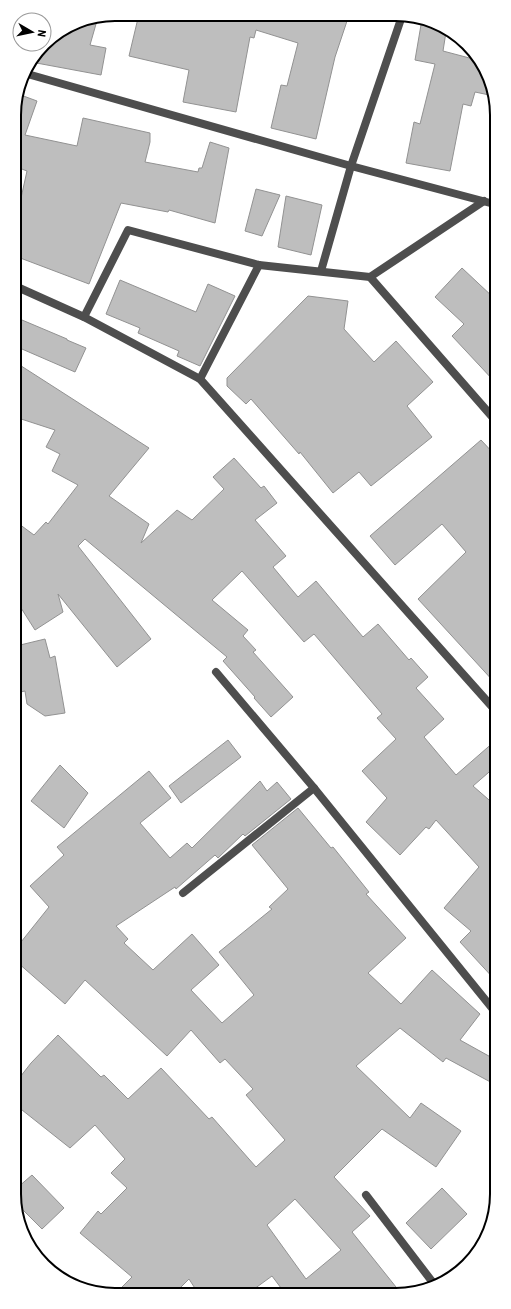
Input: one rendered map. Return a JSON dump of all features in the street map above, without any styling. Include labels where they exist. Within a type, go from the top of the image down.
[{"type":"street","points":[[321,271],[351,166],[400,21]]},
{"type":"street","points":[[30,75],[351,166],[490,203]]},
{"type":"street","points":[[84,317],[128,230],[259,265],[370,277],[484,201]]},
{"type":"street","points":[[200,380],[259,265]]},
{"type":"street","points":[[370,277],[490,414]]},
{"type":"street","points":[[21,289],[84,317],[200,380],[490,704]]},
{"type":"street","points":[[216,672],[314,788],[490,1006]]},
{"type":"street","points":[[183,893],[314,788]]},
{"type":"street","points":[[366,1195],[432,1281]]},
{"type":"building","points":[[137,21],[347,21],[335,57],[316,139],[271,128],[281,85],[287,86],[298,43],[256,30],[254,38],[250,37],[236,112],[183,102],[189,70],[129,56]]},
{"type":"building","points":[[96,23],[90,45],[106,48],[101,75],[37,63],[45,52],[52,52],[52,45],[63,37],[85,26]]},
{"type":"building","points":[[421,25],[445,35],[443,51],[471,58],[483,79],[487,91],[488,95],[475,92],[471,106],[463,104],[450,171],[406,163],[414,122],[420,124],[435,64],[415,60]]},
{"type":"building","points":[[23,96],[37,101],[25,135],[77,146],[83,118],[150,133],[150,142],[145,162],[198,172],[199,168],[202,168],[210,142],[229,148],[215,223],[169,210],[168,212],[121,203],[89,284],[21,258],[21,198],[27,171],[21,169],[21,109]]},
{"type":"building","points":[[256,189],[280,195],[262,236],[245,231]]},
{"type":"building","points":[[286,196],[322,205],[311,255],[278,247]]},
{"type":"building","points":[[462,268],[490,294],[490,377],[452,336],[464,324],[435,297]]},
{"type":"building","points":[[120,280],[196,312],[208,284],[235,296],[200,366],[177,356],[179,351],[138,333],[140,328],[106,314]]},
{"type":"building","points":[[308,296],[348,301],[344,329],[374,362],[396,341],[433,382],[407,406],[432,437],[371,486],[359,472],[333,493],[300,452],[299,454],[251,399],[246,404],[227,386],[227,378]]},
{"type":"building","points":[[22,320],[86,348],[75,372],[21,349]]},
{"type":"building","points":[[21,366],[149,448],[109,496],[149,524],[141,543],[177,510],[192,520],[224,489],[213,477],[234,458],[261,488],[264,486],[277,503],[255,520],[286,556],[273,567],[298,597],[316,581],[363,637],[378,624],[409,660],[411,658],[428,677],[416,688],[444,719],[424,737],[456,775],[490,745],[490,771],[473,786],[490,801],[490,974],[460,942],[471,931],[444,908],[479,867],[436,820],[429,829],[426,827],[400,855],[366,822],[387,798],[362,771],[396,739],[377,718],[382,714],[314,634],[304,642],[242,571],[212,600],[248,630],[243,636],[256,650],[253,652],[293,697],[271,717],[223,661],[227,657],[85,539],[78,546],[151,639],[117,667],[58,594],[63,612],[35,630],[21,608],[21,525],[34,535],[46,522],[48,524],[78,485],[52,471],[60,454],[46,447],[55,430],[21,419]]},
{"type":"building","points":[[481,440],[490,450],[490,678],[418,599],[466,552],[442,524],[395,565],[370,536]]},
{"type":"building","points":[[45,639],[50,658],[55,656],[65,713],[45,716],[27,704],[25,691],[21,692],[21,645]]},
{"type":"building","points":[[228,740],[241,757],[181,803],[169,786]]},
{"type":"building","points":[[60,765],[88,793],[64,828],[31,801]]},
{"type":"building","points":[[149,771],[171,798],[140,823],[170,858],[187,843],[192,848],[260,781],[267,791],[277,782],[291,799],[245,836],[243,834],[218,858],[215,855],[176,889],[175,887],[116,926],[128,939],[124,943],[153,970],[192,934],[219,965],[191,990],[222,1023],[254,995],[219,952],[272,909],[269,907],[288,889],[252,845],[298,808],[331,848],[333,847],[369,892],[366,894],[406,938],[368,973],[401,1004],[432,970],[480,1014],[460,1040],[490,1057],[490,1082],[446,1058],[443,1062],[400,1028],[356,1066],[410,1118],[421,1103],[461,1131],[436,1167],[382,1129],[334,1177],[370,1216],[352,1232],[397,1288],[281,1288],[272,1276],[256,1288],[195,1288],[189,1279],[180,1288],[121,1288],[132,1277],[80,1233],[98,1211],[101,1214],[127,1188],[111,1173],[125,1159],[95,1125],[70,1148],[21,1109],[21,1076],[31,1063],[58,1035],[101,1077],[104,1075],[128,1099],[161,1068],[209,1119],[212,1117],[256,1167],[285,1140],[246,1095],[253,1089],[225,1059],[220,1063],[191,1030],[167,1056],[85,980],[65,1004],[21,966],[21,942],[49,907],[30,886],[64,855],[57,847]],"holes":[[[295,1199],[341,1250],[306,1279],[267,1225]]]},
{"type":"building","points":[[32,1175],[64,1208],[42,1229],[23,1210],[21,1185]]},
{"type":"building","points":[[442,1188],[467,1214],[431,1249],[406,1223]]}]
